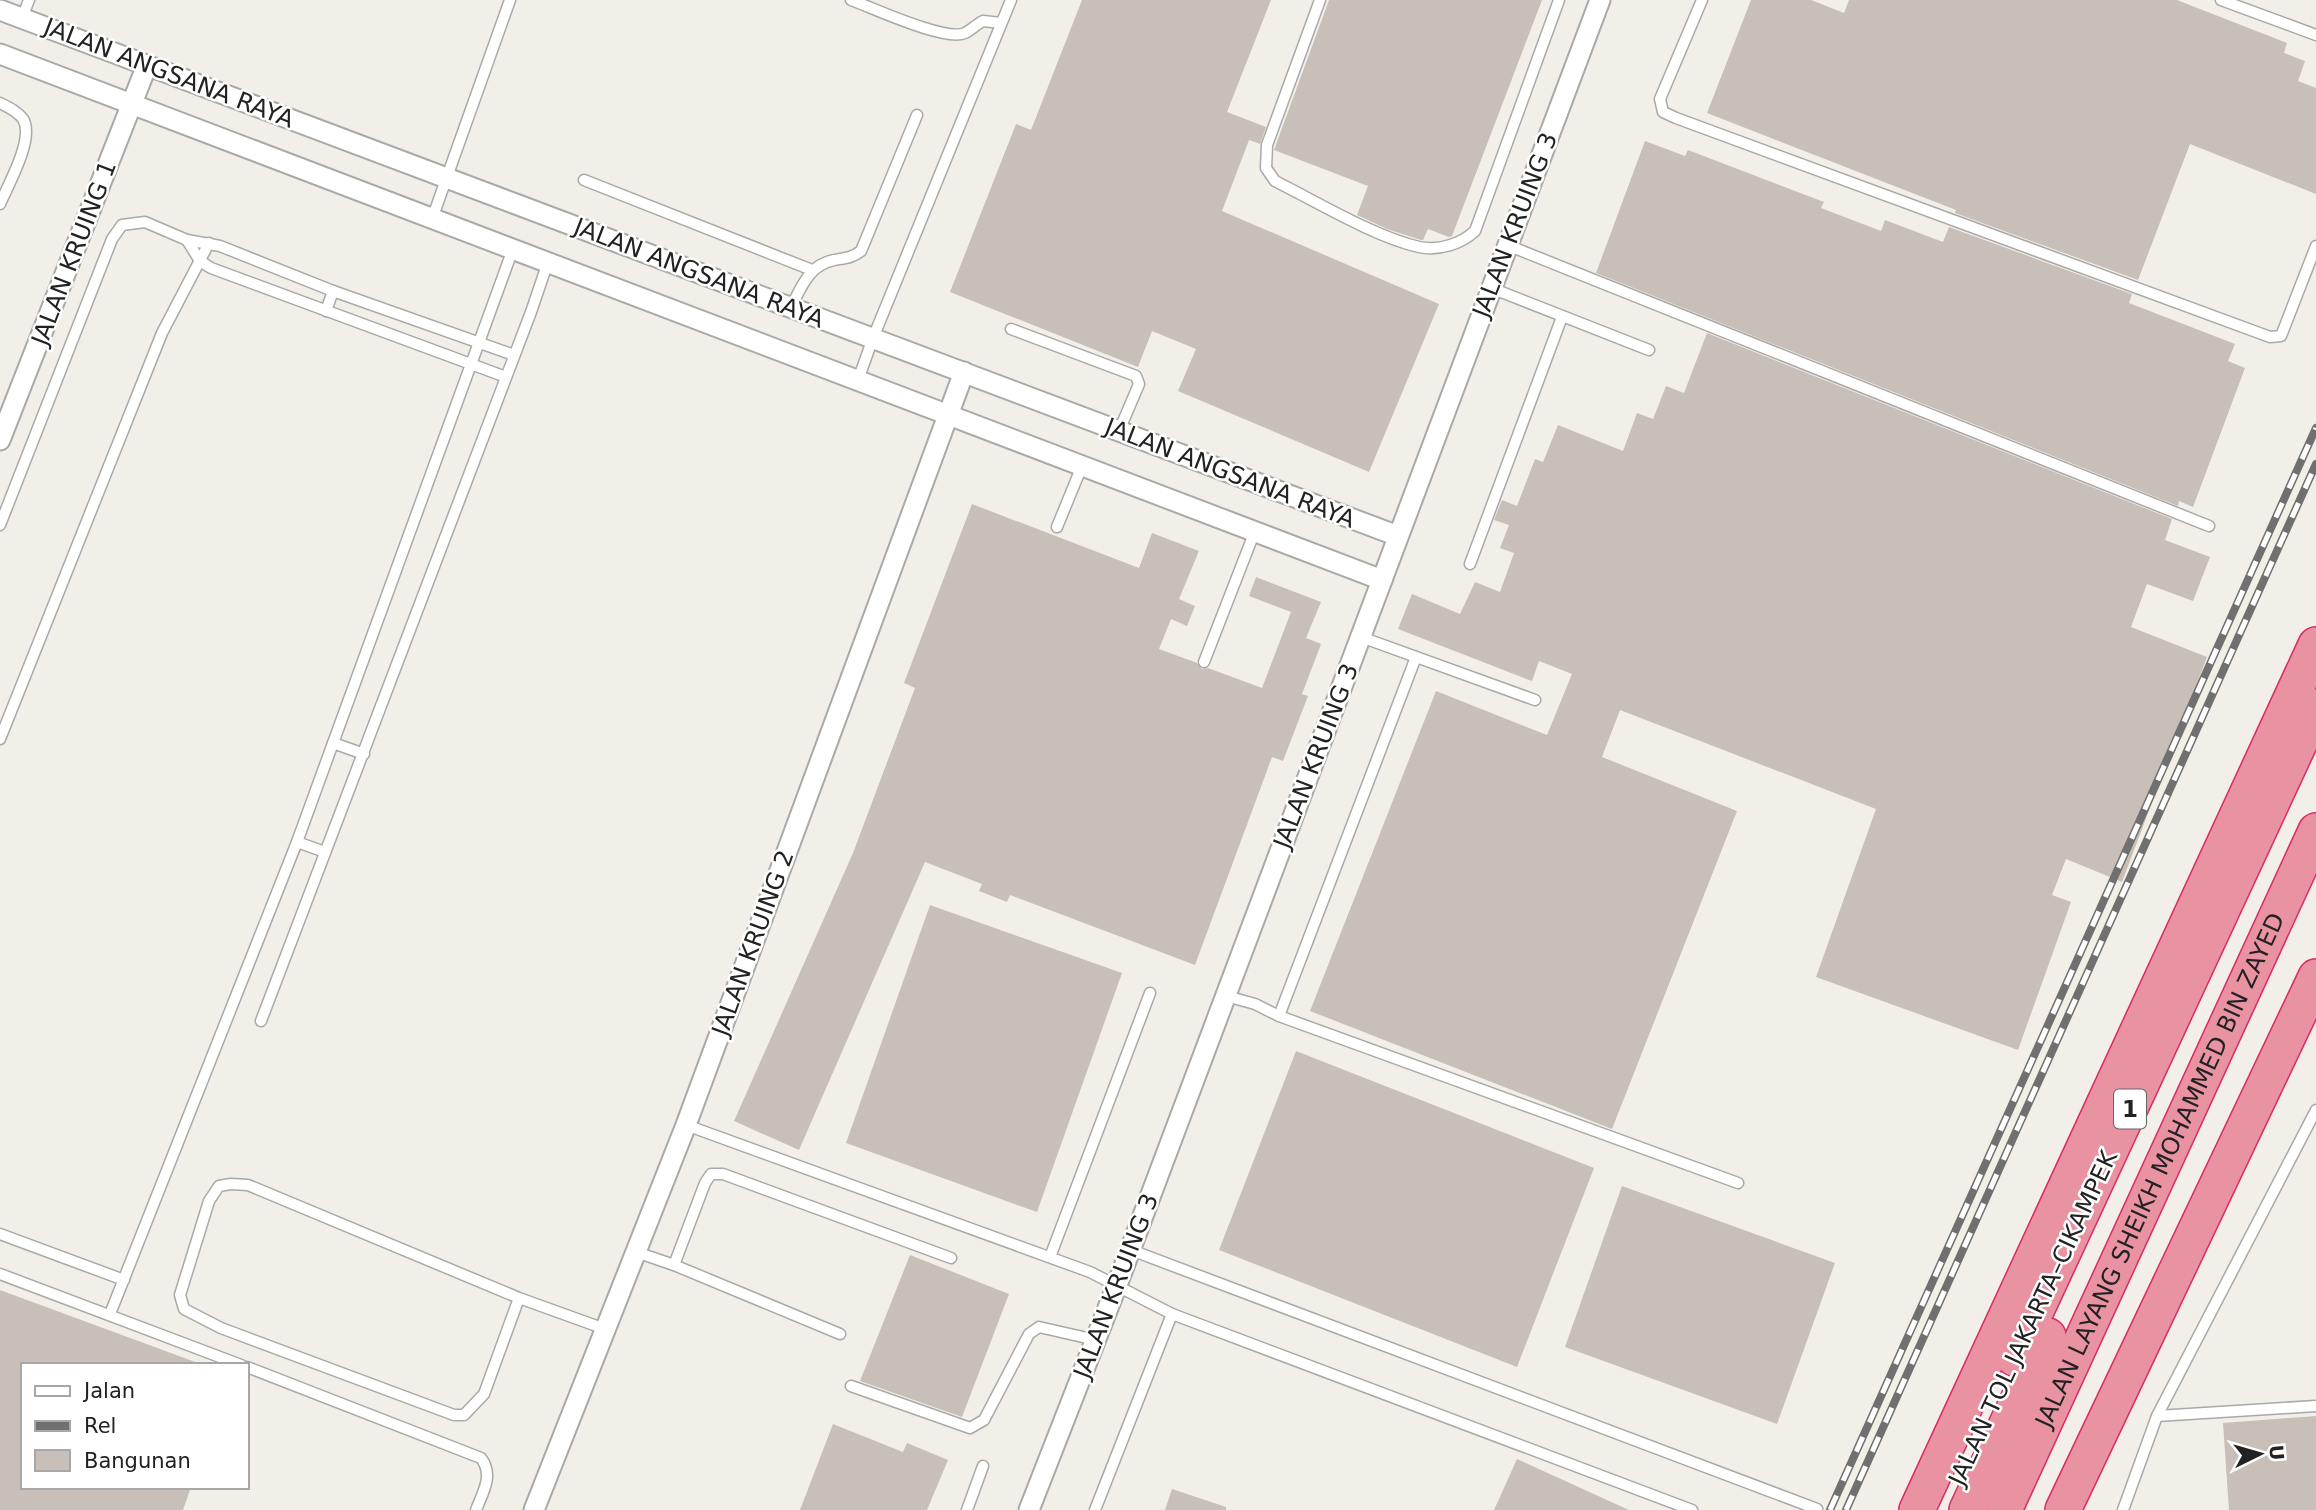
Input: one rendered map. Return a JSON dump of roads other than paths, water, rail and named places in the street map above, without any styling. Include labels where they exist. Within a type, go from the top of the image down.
[{"type":"highway","points":[[1917,1510],[2316,645]]},
{"type":"highway","name":"JALAN TOL JAKARTA–CIKAMPEK","points":[[1944,1510],[2316,707]]},
{"type":"highway","name":"JALAN LAYANG SHEIKH MOHAMMED BIN ZAYED","points":[[1967,1510],[2316,761]]},
{"type":"highway","name":"JALAN LAYANG SHEIKH MOHAMMED BIN ZAYED","points":[[2004,1510],[2316,831]]},
{"type":"highway","points":[[2017,1510],[2316,871]]},
{"type":"highway","points":[[2063,1510],[2316,977]]},
{"type":"street","name":"JALAN KRUING 3","points":[[1030,1510],[1600,0]]},
{"type":"street","name":"JALAN ANGSANA RAYA","points":[[0,10],[25,9],[147,65],[1398,536]]},
{"type":"street","name":"JALAN ANGSANA RAYA","points":[[0,54],[1382,580]]},
{"type":"street","name":"JALAN KRUING 1","points":[[0,440],[147,65]]},
{"type":"street","name":"JALAN KRUING 2","points":[[534,1510],[686,1125],[964,372]]},
{"type":"lane","points":[[432,219],[510,0]]},
{"type":"lane","points":[[851,0],[918,26],[953,35],[966,33],[983,21],[1001,23]]},
{"type":"lane","points":[[858,380],[1010,0]]},
{"type":"lane","points":[[1320,0],[1267,145],[1266,168],[1275,181],[1376,231],[1421,247],[1456,244],[1475,231],[1559,0]]},
{"type":"lane","points":[[1702,0],[1660,99],[1663,112],[1676,118],[2270,337],[2281,336],[2316,246]]},
{"type":"lane","points":[[2221,0],[2316,35]]},
{"type":"lane","points":[[0,103],[14,110],[24,120],[27,132],[24,147],[0,204]]},
{"type":"lane","points":[[791,307],[812,270],[826,262],[850,258],[861,251],[916,115]]},
{"type":"lane","points":[[584,180],[812,270]]},
{"type":"lane","points":[[0,525],[117,230],[130,222],[145,222],[187,240],[209,243],[333,291],[514,355]]},
{"type":"lane","points":[[187,240],[200,261],[211,268],[506,377]]},
{"type":"lane","points":[[0,739],[162,333],[209,243]]},
{"type":"lane","points":[[1507,245],[2209,526]]},
{"type":"lane","points":[[110,1314],[297,842],[513,249]]},
{"type":"lane","points":[[261,1021],[548,262]]},
{"type":"lane","points":[[1491,288],[1649,350]]},
{"type":"lane","points":[[326,312],[333,291]]},
{"type":"lane","points":[[1470,564],[1562,317]]},
{"type":"lane","points":[[1011,329],[1136,376],[1139,384],[1119,431]]},
{"type":"lane","points":[[1057,527],[1082,466]]},
{"type":"lane","points":[[1204,662],[1255,531]]},
{"type":"lane","points":[[1361,637],[1535,700]]},
{"type":"lane","points":[[1279,1016],[1416,657]]},
{"type":"lane","points":[[333,743],[364,754]]},
{"type":"lane","points":[[297,842],[325,852]]},
{"type":"lane","points":[[1050,1257],[1150,993]]},
{"type":"lane","points":[[1226,996],[1255,1004],[1279,1016],[1738,1183]]},
{"type":"lane","points":[[2123,1510],[2157,1416],[2316,1110]]},
{"type":"lane","points":[[686,1125],[1050,1257],[1117,1284],[1172,1314],[1692,1510]]},
{"type":"lane","points":[[674,1265],[705,1183],[711,1174],[723,1174],[951,1258]]},
{"type":"lane","points":[[519,1298],[484,1394],[464,1415],[454,1415],[221,1328],[184,1309],[180,1295],[209,1201],[219,1186],[248,1185],[519,1298],[605,1329]]},
{"type":"lane","points":[[0,1234],[124,1280]]},
{"type":"lane","points":[[1130,1250],[1817,1509]]},
{"type":"lane","points":[[636,1252],[674,1265],[840,1334]]},
{"type":"lane","points":[[0,1274],[236,1363]]},
{"type":"lane","points":[[1095,1510],[1172,1314]]},
{"type":"lane","points":[[851,1386],[970,1427],[984,1420],[1029,1334],[1036,1329],[1039,1327],[1096,1340]]},
{"type":"lane","points":[[248,1367],[481,1458],[488,1468],[488,1476],[476,1510]]},
{"type":"lane","points":[[2157,1416],[2316,1406]]},
{"type":"lane","points":[[967,1510],[983,1466]]},
{"type":"railway","points":[[1830,1510],[2316,428]]},
{"type":"railway","points":[[1846,1510],[2316,464]]}]
